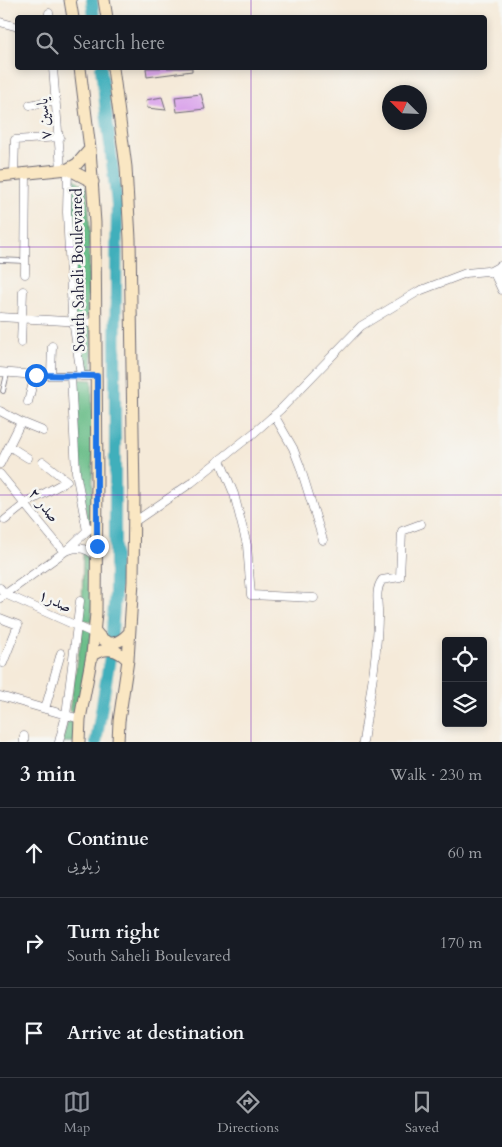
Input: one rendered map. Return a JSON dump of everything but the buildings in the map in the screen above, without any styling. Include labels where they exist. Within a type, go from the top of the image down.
[{"type":"main road","points":[[70,0],[72,15]]},
{"type":"main road","points":[[104,0],[106,15]]},
{"type":"main road","name":"South Saheli Boulevared","points":[[79,742],[80,719],[95,632],[97,558],[95,222],[90,149],[80,70]]},
{"type":"main road","points":[[113,70],[126,167],[130,239],[134,522],[130,633],[118,742]]},
{"type":"main road","points":[[0,176],[65,169],[77,164],[90,149]]},
{"type":"main road","points":[[65,169],[93,182]]},
{"type":"main road","points":[[95,632],[101,640],[112,643],[122,641],[130,633]]},
{"type":"main road","points":[[92,655],[107,649],[115,650],[128,660]]},
{"type":"street","points":[[0,22],[15,26]]},
{"type":"street","name":"یاسین ۷","points":[[53,70],[65,169],[72,313],[81,376]]},
{"type":"street","points":[[30,105],[56,100]]},
{"type":"street","points":[[14,174],[15,140],[60,137]]},
{"type":"street","points":[[25,274],[26,173]]},
{"type":"street","points":[[489,272],[501,265]]},
{"type":"street","points":[[498,282],[501,265]]},
{"type":"street","points":[[134,522],[191,484],[274,415],[361,326],[420,290],[466,273],[489,272],[495,275],[502,290]]},
{"type":"street","points":[[21,342],[23,291]]},
{"type":"street","points":[[0,317],[97,323]]},
{"type":"street","points":[[51,375],[52,346]]},
{"type":"street","points":[[4,372],[36,375],[97,376]]},
{"type":"street","points":[[28,402],[36,375]]},
{"type":"street","points":[[71,376],[76,472],[86,532]]},
{"type":"street","points":[[0,411],[43,431]]},
{"type":"street","points":[[274,415],[293,448],[323,540]]},
{"type":"street","points":[[0,464],[21,422]]},
{"type":"street","points":[[9,446],[28,458]]},
{"type":"street","points":[[220,460],[234,494],[246,538],[251,595],[314,598]]},
{"type":"street","points":[[5,520],[25,504],[67,481],[43,462]]},
{"type":"street","name":"صدر ۲","points":[[1,476],[65,551]]},
{"type":"street","points":[[2,593],[65,551],[97,522]]},
{"type":"street","points":[[363,742],[376,652],[379,584],[382,580],[400,577],[402,531],[421,524]]},
{"type":"street","points":[[65,551],[82,548],[88,550],[97,558]]},
{"type":"street","name":"صدر۱","points":[[2,593],[95,632]]},
{"type":"street","points":[[59,742],[66,715],[80,601]]},
{"type":"street","points":[[0,618],[18,625],[4,664]]},
{"type":"street","points":[[45,709],[62,653]]},
{"type":"street","points":[[0,696],[80,719]]},
{"type":"lane","points":[[0,260],[26,260]]},
{"type":"lane","points":[[3,391],[4,372]]},
{"type":"green space","points":[[70,179],[75,179],[87,188],[90,252],[87,317],[84,319],[74,316]]},
{"type":"green space","points":[[91,326],[93,371],[83,373],[80,333],[81,328]]},
{"type":"green space","points":[[75,379],[92,380],[93,519],[90,521],[87,520],[80,472]]},
{"type":"green space","points":[[83,552],[93,558],[92,621],[82,620]]},
{"type":"green space","points":[[83,627],[92,630],[77,713],[69,711]]},
{"type":"green space","points":[[68,720],[76,723],[74,742],[62,742]]},
{"type":"waterway","points":[[92,0],[94,15]]},
{"type":"waterway","points":[[96,742],[110,657],[115,594],[117,204],[101,70]]},
{"type":"route","points":[[36,375],[97,376],[97,546]]}]
